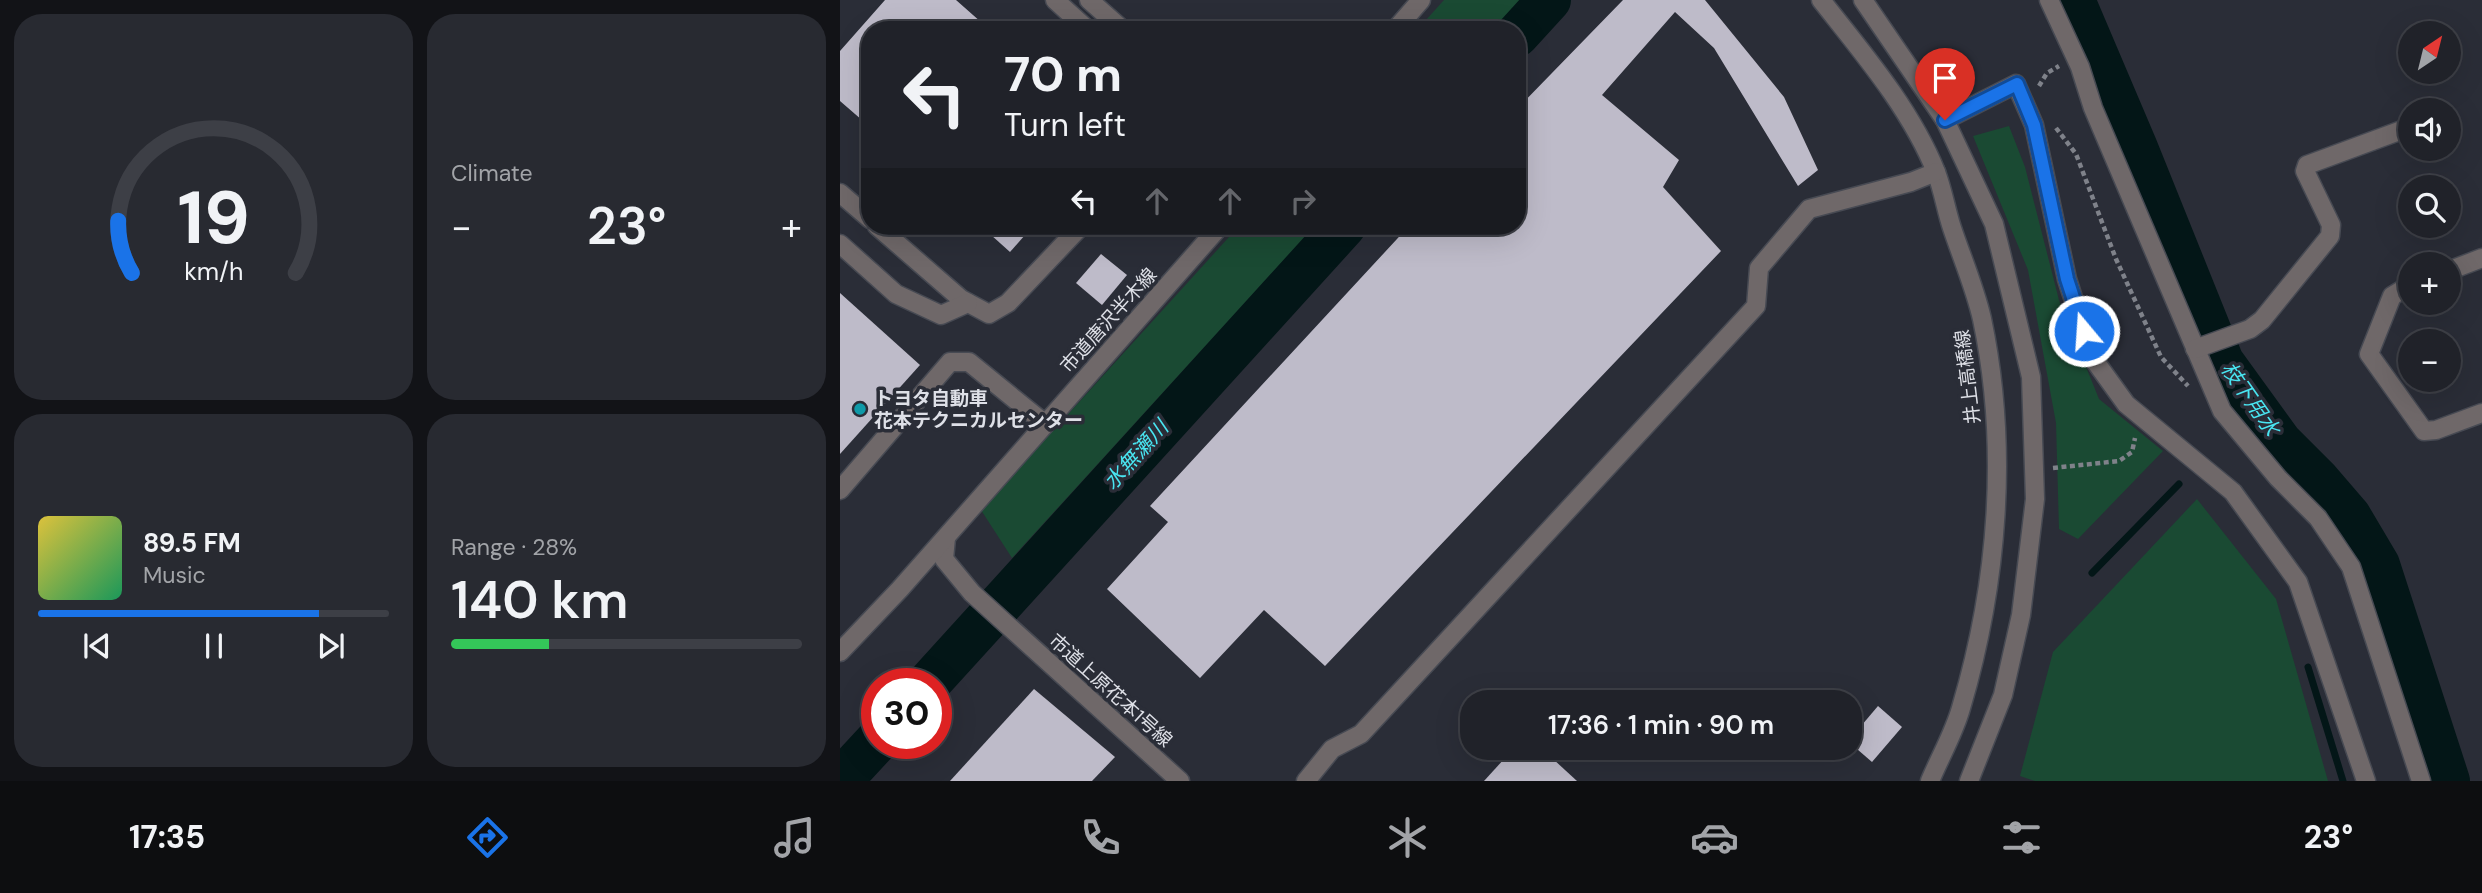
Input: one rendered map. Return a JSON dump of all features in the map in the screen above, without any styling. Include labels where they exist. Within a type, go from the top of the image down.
[{"type":"street","points":[[1055,0],[1078,21]]},
{"type":"street","points":[[1089,0],[1113,21]]},
{"type":"street","name":"井上高橋線","points":[[1821,0],[1860,50],[1908,120],[1936,172],[1981,316],[1990,361],[1996,515],[1992,561],[1977,645],[1961,710],[1930,781]]},
{"type":"street","points":[[1863,0],[1945,120],[1994,224],[2032,377],[2035,499],[2021,615],[2003,695],[1969,781]]},
{"type":"street","points":[[2049,0],[2080,67],[2093,108],[2221,411],[2278,478],[2318,518],[2351,567],[2421,781]]},
{"type":"street","points":[[1402,21],[1418,1]]},
{"type":"street","points":[[1945,120],[2017,84],[2034,125],[2067,279],[2092,357],[2126,404],[2233,492],[2298,582],[2366,781]]},
{"type":"street","points":[[2196,349],[2250,329],[2262,320],[2330,236],[2331,225],[2305,171],[2307,164],[2398,131]]},
{"type":"street","points":[[1306,781],[1332,749],[1361,733],[1756,306],[1759,268],[1808,209],[1911,182],[1936,172]]},
{"type":"street","points":[[840,193],[861,211]]},
{"type":"street","points":[[888,235],[968,303],[989,314],[1008,303],[1072,235]]},
{"type":"street","name":"市道唐沢半木線","points":[[840,652],[946,538],[1212,235]]},
{"type":"street","points":[[840,244],[896,294],[942,315],[968,303]]},
{"type":"street","points":[[2461,266],[2482,258]]},
{"type":"street","points":[[2398,292],[2392,296],[2369,354],[2424,431],[2436,430],[2482,413]]},
{"type":"street","points":[[840,490],[950,362],[970,362],[1044,424]]},
{"type":"street","name":"市道上原花本1号線","points":[[946,538],[944,559],[972,593],[1180,781]]},
{"type":"path","points":[[2054,126],[2076,154],[2116,259],[2161,357],[2193,391]]},
{"type":"path","points":[[2034,469],[2119,461],[2132,452],[2140,415]]},
{"type":"green space","points":[[1444,0],[1520,0],[1501,21],[1425,21]]},
{"type":"green space","points":[[2009,126],[2025,167],[2059,300],[2099,399],[2163,451],[2078,539],[2059,529],[2056,423],[2028,270],[1973,136]]},
{"type":"green space","points":[[1231,235],[1307,235],[1012,558],[981,510]]},
{"type":"green space","points":[[2197,499],[2276,599],[2328,781],[2035,781],[2020,776],[2053,652]]},
{"type":"building","points":[[885,0],[956,0],[980,21],[866,21]]},
{"type":"building","points":[[1623,0],[1705,0],[1784,97],[1818,170],[1798,186],[1714,48],[1675,12],[1602,95],[1679,160],[1663,187],[1721,251],[1325,666],[1264,610],[1200,678],[1107,589],[1168,522],[1150,506],[1401,235],[1526,235],[1526,100]]},
{"type":"building","points":[[861,27],[861,119],[840,101],[840,51]]},
{"type":"building","points":[[991,235],[1025,235],[1010,252]]},
{"type":"building","points":[[1101,254],[1127,275],[1102,305],[1076,283]]},
{"type":"building","name":"トヨタ自動車 花本テクニカルセンター","points":[[840,293],[920,365],[840,454]]},
{"type":"building","points":[[1034,689],[1115,757],[1092,781],[950,781]]},
{"type":"building","points":[[1878,706],[1902,727],[1872,762],[1862,753],[1862,725]]},
{"type":"building","points":[[1503,760],[1554,760],[1577,781],[1484,781]]},
{"type":"waterway","name":"水無瀬川","points":[[1526,25],[1549,0]]},
{"type":"waterway","name":"枝下用水","points":[[2073,0],[2222,362],[2280,442],[2349,516],[2378,565],[2448,781]]},
{"type":"waterway","name":"水無瀬川","points":[[943,668],[1336,235]]},
{"type":"waterway","points":[[2092,573],[2179,484]]},
{"type":"waterway","points":[[2308,667],[2343,781]]},
{"type":"waterway","name":"水無瀬川","points":[[840,781],[861,758]]},
{"type":"place","name":"トヨタ自動車 花本テクニカルセンター","points":[[860,409]]},
{"type":"route","points":[[1945,120],[2017,84],[2034,125],[2067,279],[2084,331]]}]
